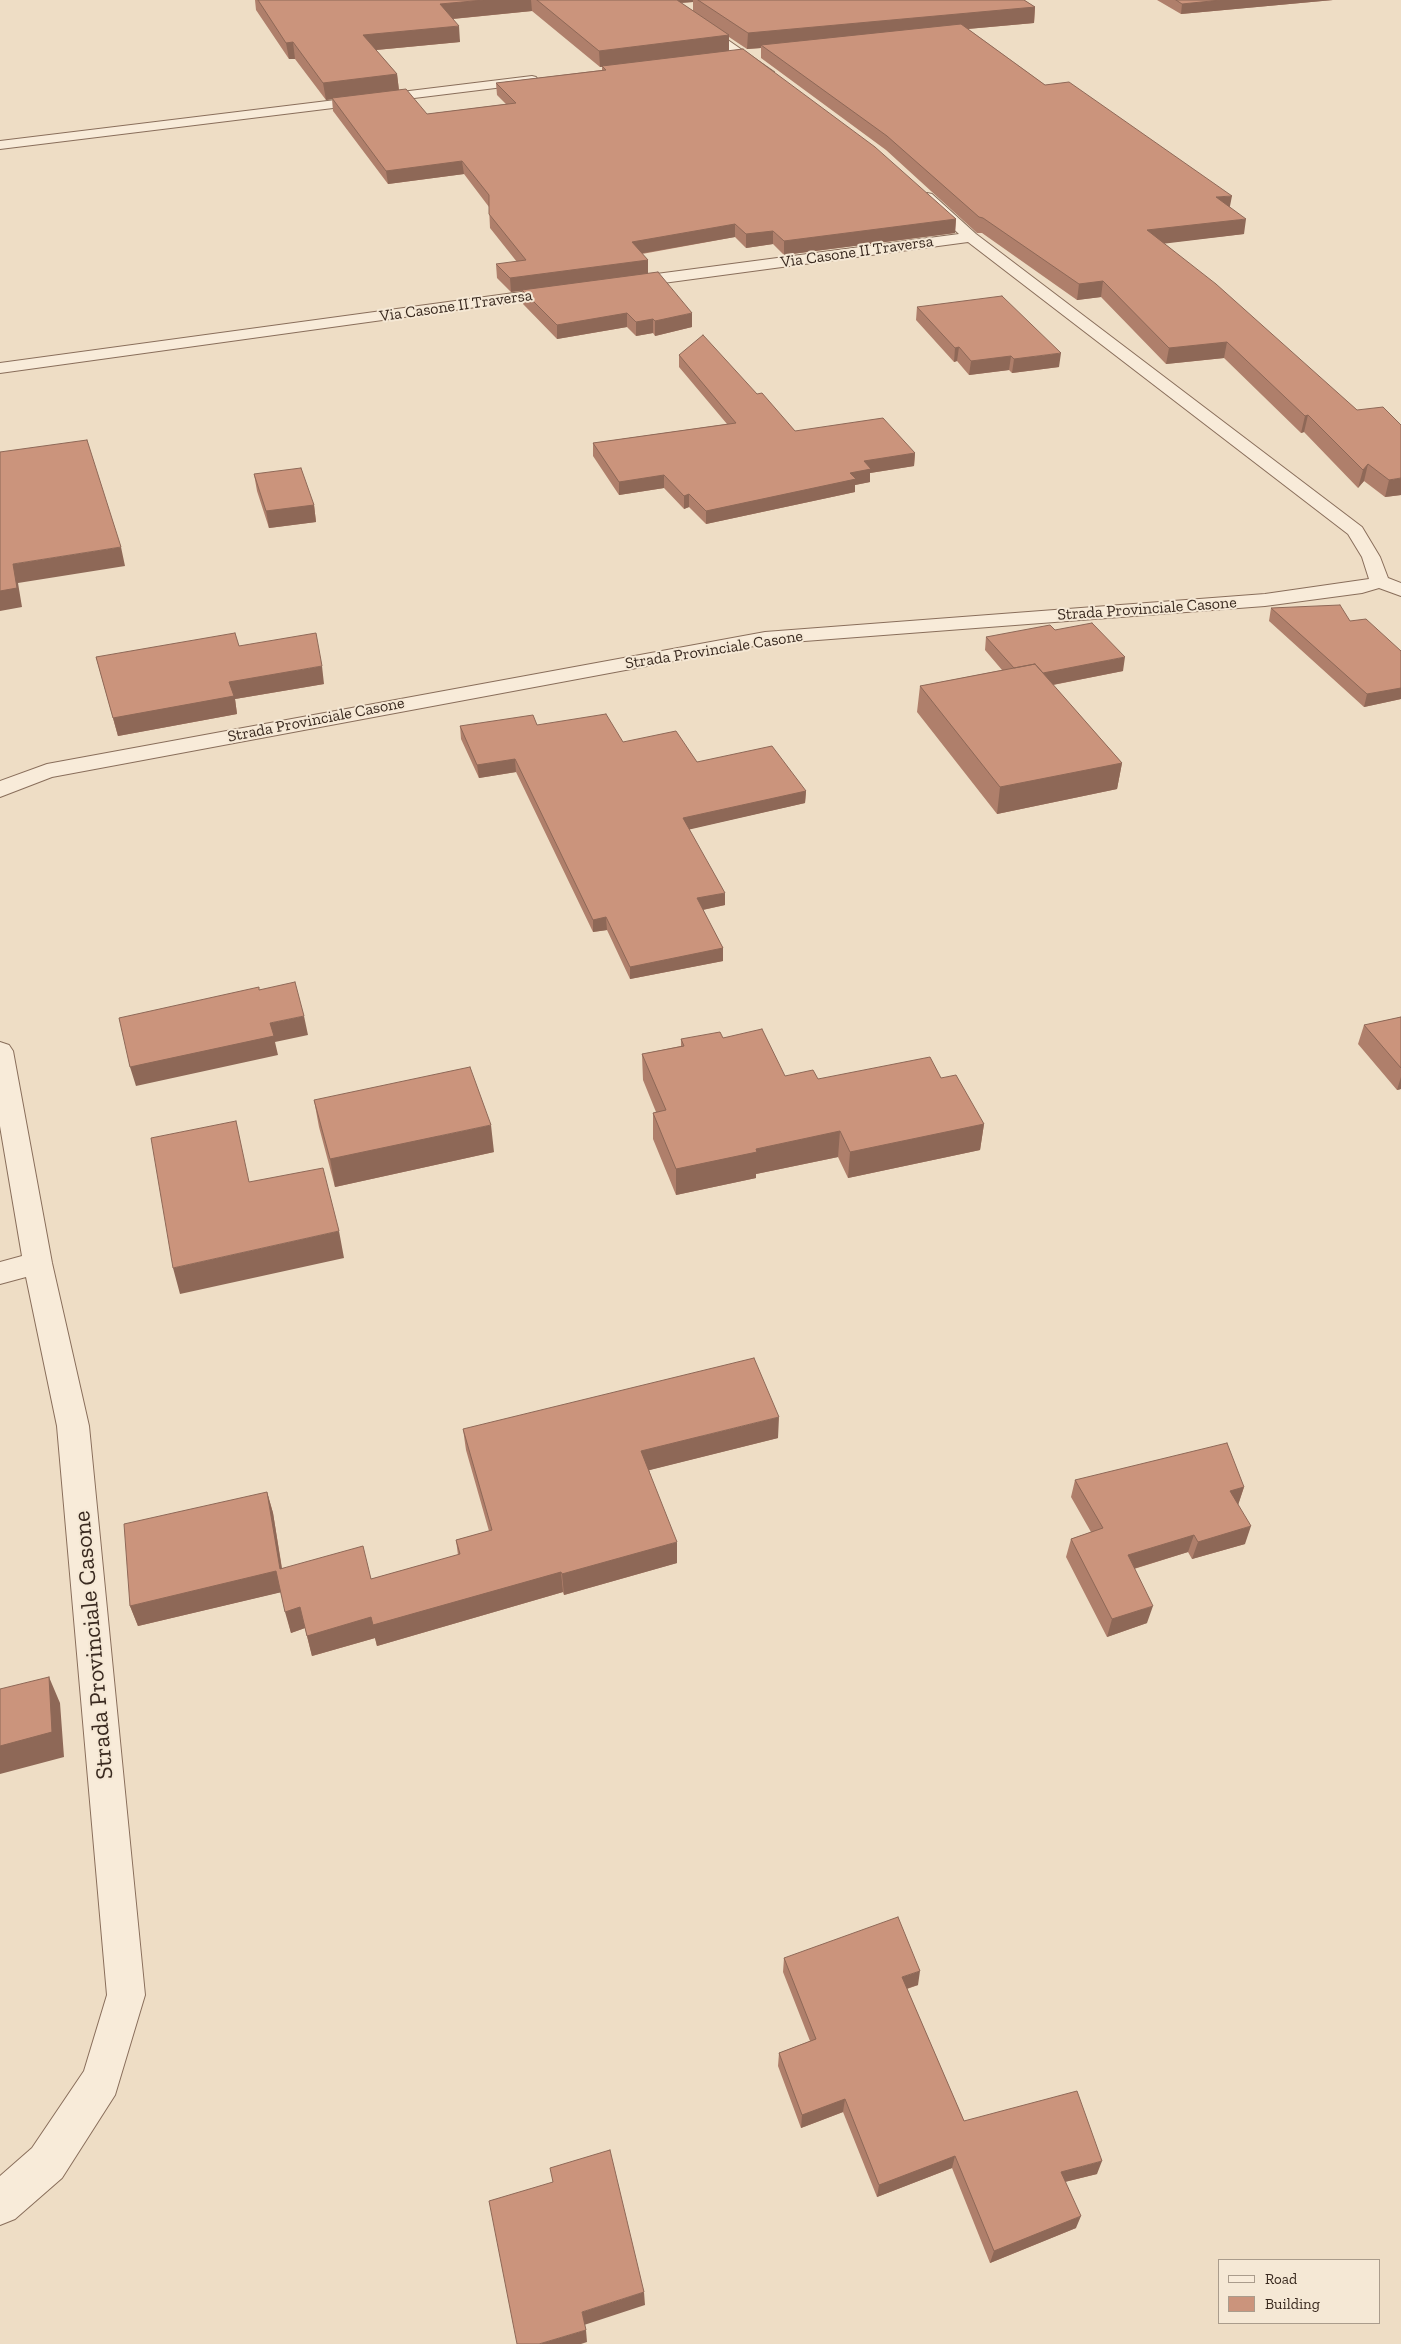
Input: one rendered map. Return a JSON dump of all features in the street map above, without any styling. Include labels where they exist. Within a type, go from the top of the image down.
[{"type":"street","points":[[669,4],[694,7]]},
{"type":"street","points":[[669,4],[782,82]]},
{"type":"street","points":[[725,57],[764,53]]},
{"type":"street","points":[[0,145],[549,78]]},
{"type":"street","points":[[915,186],[971,237],[1355,531],[1371,557],[1380,582],[1401,590]]},
{"type":"street","name":"Via Casone II Traversa","points":[[613,285],[971,237]]},
{"type":"street","name":"Via Casone II Traversa","points":[[0,368],[574,290]]},
{"type":"street","name":"Strada Provinciale Casone","points":[[0,790],[10,784],[47,771],[765,638],[1265,600],[1362,587],[1380,582]]},
{"type":"street","name":"Strada Provinciale Casone","points":[[0,1051],[38,1263],[73,1426],[126,1995],[101,2081],[47,2163],[0,2204]]},
{"type":"street","points":[[0,1273],[38,1263]]},
{"type":"building","points":[[258,0],[484,0],[440,4],[459,26],[363,35],[397,74],[323,83],[293,42],[286,43]]},
{"type":"building","points":[[537,0],[677,0],[729,35],[599,51]]},
{"type":"building","points":[[698,0],[1024,0],[1035,7],[748,33]]},
{"type":"building","points":[[1176,0],[1221,0],[1182,4]]},
{"type":"building","points":[[961,24],[1045,85],[1069,82],[1232,196],[1216,197],[1246,219],[1147,230],[1216,284],[1357,410],[1383,407],[1401,425],[1401,478],[1389,480],[1368,464],[1363,470],[1308,415],[1305,416],[1227,342],[1169,348],[1103,281],[1079,284],[979,217],[887,136],[761,45]]},
{"type":"building","points":[[743,49],[875,147],[956,219],[784,241],[773,231],[746,234],[735,224],[632,242],[648,260],[510,278],[496,264],[526,260],[489,214],[489,195],[462,161],[386,171],[332,98],[406,89],[427,114],[516,103],[496,83],[606,70],[602,66]]},
{"type":"building","points":[[658,272],[692,313],[655,321],[653,319],[636,322],[627,313],[557,325],[522,290]]},
{"type":"building","points":[[1002,296],[1061,353],[1014,359],[1011,356],[971,361],[959,347],[955,348],[917,307]]},
{"type":"building","points":[[703,335],[757,394],[762,393],[795,431],[883,418],[915,453],[864,461],[871,469],[850,473],[856,479],[706,511],[689,494],[684,496],[664,475],[619,482],[593,443],[736,423],[679,355]]},
{"type":"building","points":[[87,440],[121,547],[13,564],[17,588],[0,591],[0,452]]},
{"type":"building","points":[[301,468],[314,505],[266,511],[254,474]]},
{"type":"building","points":[[1340,605],[1350,621],[1366,619],[1401,651],[1401,688],[1367,694],[1271,608]]},
{"type":"building","points":[[1092,623],[1125,657],[1043,673],[1035,664],[1014,668],[986,637],[1050,625],[1055,630]]},
{"type":"building","points":[[235,633],[239,646],[316,633],[322,666],[229,682],[234,696],[113,718],[96,657]]},
{"type":"building","points":[[1035,664],[1122,763],[1000,787],[920,686]]},
{"type":"building","points":[[606,714],[623,742],[676,731],[697,762],[772,746],[806,791],[683,818],[725,893],[697,898],[723,948],[630,967],[606,917],[593,920],[515,759],[477,765],[460,726],[533,715],[537,725]]},
{"type":"building","points":[[295,982],[304,1016],[270,1023],[274,1036],[130,1067],[119,1018],[259,987],[259,990]]},
{"type":"building","points":[[1401,1017],[1401,1068],[1364,1025]]},
{"type":"building","points":[[762,1029],[785,1076],[813,1070],[818,1079],[930,1057],[941,1078],[956,1075],[984,1124],[850,1152],[840,1131],[756,1149],[757,1152],[676,1169],[653,1113],[666,1110],[642,1054],[684,1046],[681,1039],[720,1032],[723,1038]]},
{"type":"building","points":[[470,1067],[491,1125],[330,1159],[314,1100]]},
{"type":"building","points":[[236,1121],[249,1182],[323,1168],[339,1231],[173,1268],[151,1138]]},
{"type":"building","points":[[754,1358],[779,1417],[641,1451],[677,1542],[562,1574],[561,1572],[373,1625],[371,1617],[307,1636],[300,1607],[285,1612],[276,1571],[130,1606],[124,1524],[267,1492],[280,1569],[363,1546],[371,1579],[460,1554],[456,1540],[492,1530],[463,1429]]},
{"type":"building","points":[[1227,1443],[1244,1487],[1230,1491],[1251,1526],[1198,1542],[1194,1535],[1128,1555],[1153,1606],[1112,1619],[1071,1539],[1103,1528],[1075,1480]]},
{"type":"building","points":[[49,1677],[52,1732],[0,1746],[0,1689]]},
{"type":"building","points":[[898,1917],[920,1971],[902,1977],[964,2121],[1077,2091],[1102,2161],[1061,2172],[1081,2216],[994,2251],[955,2156],[879,2185],[845,2099],[802,2115],[779,2053],[816,2039],[784,1958]]},
{"type":"building","points":[[610,2150],[644,2292],[582,2312],[586,2330],[539,2344],[517,2344],[489,2201],[553,2182],[550,2168]]}]
